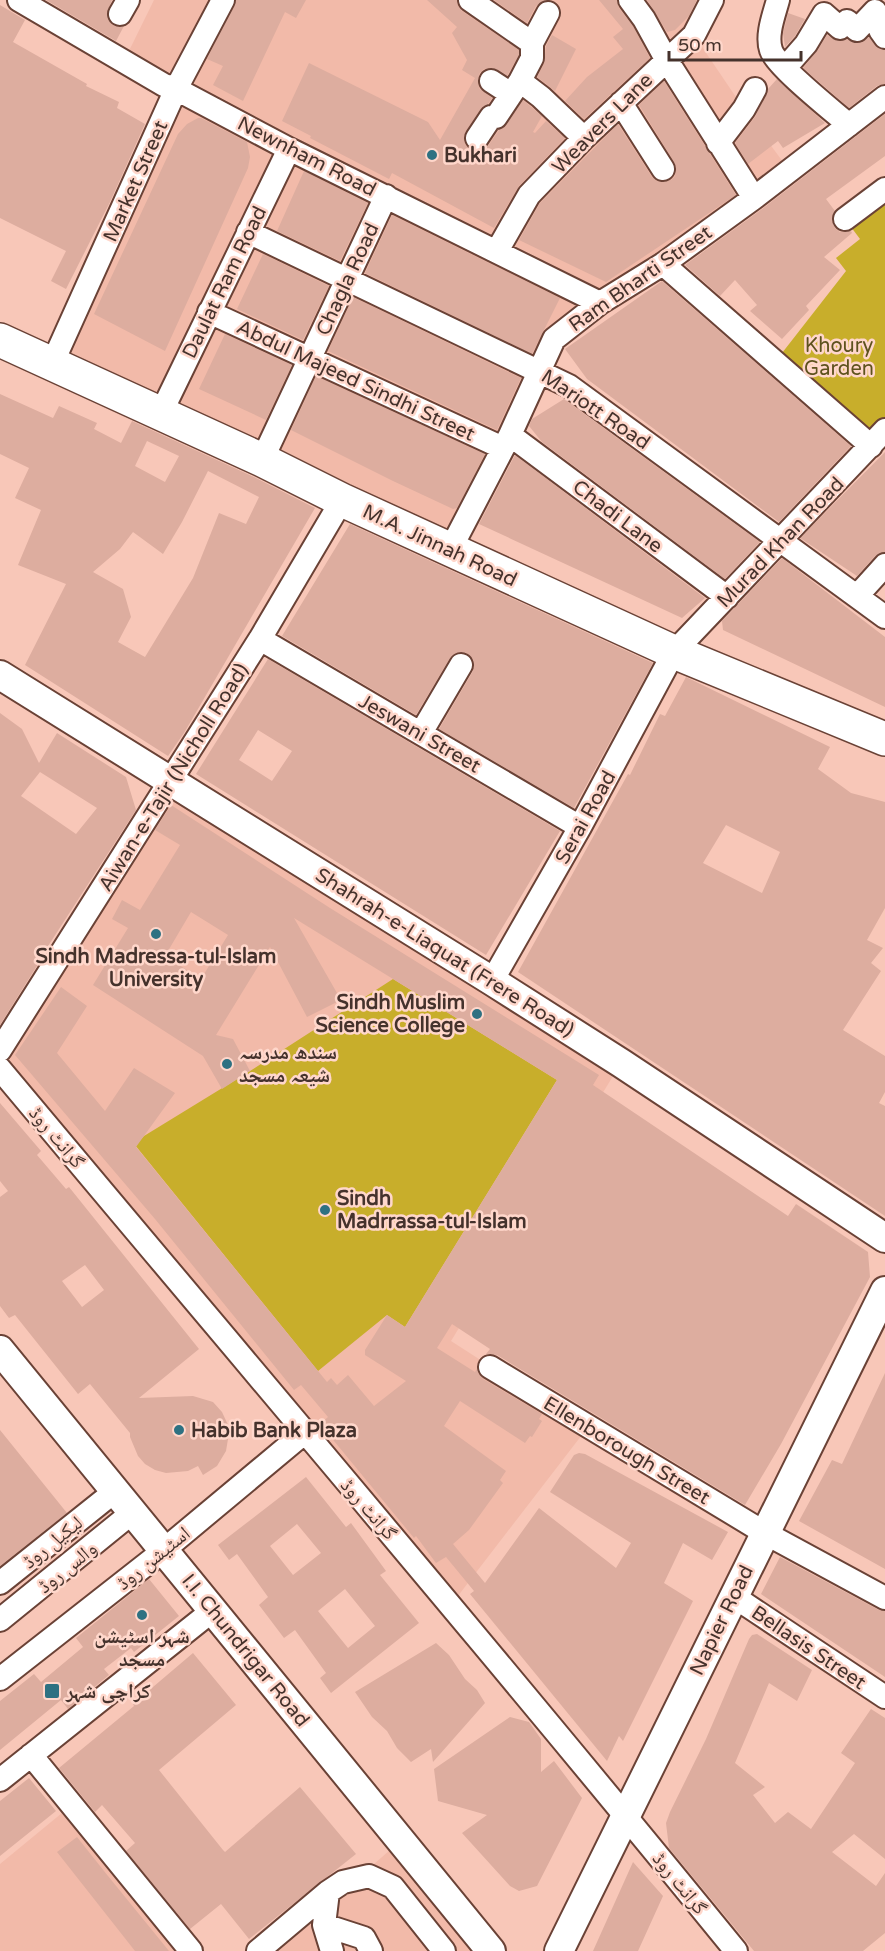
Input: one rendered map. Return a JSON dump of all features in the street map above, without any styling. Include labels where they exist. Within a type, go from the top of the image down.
[{"type":"highway","name":"M.A. Jinnah Road","points":[[0,340],[674,652],[885,740]]},
{"type":"main road","name":"Shahrah-e-Liaquat (Frere Road)","points":[[0,675],[172,780],[631,1069],[885,1238]]},
{"type":"main road","name":"Napier Road","points":[[559,1951],[885,1291]]},
{"type":"main road","name":"I.I. Chundrigar Road","points":[[0,1350],[120,1511]]},
{"type":"main road","name":"I.I. Chundrigar Road","points":[[0,1372],[158,1554],[491,1951]]},
{"type":"main road","name":"I.I. Chundrigar Road","points":[[158,1554],[202,1619],[472,1951]]},
{"type":"street","name":"Newnham Road","points":[[19,0],[164,85],[600,303]]},
{"type":"street","name":"Market Street","points":[[52,364],[176,89],[223,0]]},
{"type":"street","points":[[470,0],[498,8],[532,43]]},
{"type":"street","points":[[630,0],[754,198]]},
{"type":"street","name":"Weavers Lane","points":[[497,251],[529,195],[621,102],[694,35],[712,0]]},
{"type":"street","points":[[778,0],[769,37],[771,52],[784,68],[849,124]]},
{"type":"street","points":[[784,68],[806,44],[824,14],[840,28],[847,21],[857,30],[875,11],[885,24],[880,30],[885,37]]},
{"type":"street","points":[[477,138],[491,117],[496,117],[515,88],[532,58],[532,43],[548,13]]},
{"type":"street","points":[[491,81],[541,97],[584,138]]},
{"type":"street","points":[[718,142],[744,110],[755,89]]},
{"type":"street","name":"Ram Bharti Street","points":[[450,550],[506,442],[554,339],[600,303],[663,264],[754,198],[885,97]]},
{"type":"street","points":[[621,102],[663,169]]},
{"type":"street","name":"Daulat Ram Road","points":[[160,415],[288,149]]},
{"type":"street","points":[[845,219],[885,189]]},
{"type":"street","name":"Chagla Road","points":[[262,460],[386,196]]},
{"type":"street","name":"Mariott Road","points":[[248,232],[570,386],[885,617]]},
{"type":"street","points":[[663,264],[878,438]]},
{"type":"street","name":"Abdul Majeed Sindhi Street","points":[[209,312],[506,442]]},
{"type":"street","name":"Murad Khan Road","points":[[674,652],[878,438]]},
{"type":"street","name":"Chadi Lane","points":[[506,442],[727,597]]},
{"type":"street","name":"Aiwan-e-Tajir (Nicholl Road)","points":[[0,1050],[260,639],[342,500]]},
{"type":"street","points":[[857,596],[885,565]]},
{"type":"street","name":"Jeswani Street","points":[[260,639],[580,827]]},
{"type":"street","name":"Serai Road","points":[[492,981],[580,827],[674,652]]},
{"type":"street","points":[[421,733],[461,664]]},
{"type":"street","name":"گرانٹ روڈ","points":[[0,1069],[304,1433],[452,1605],[736,1951]]},
{"type":"street","name":"Ellenborough Street","points":[[490,1367],[765,1533],[885,1598]]},
{"type":"street","name":"اسٹیشن روڈ","points":[[0,1679],[158,1554],[304,1433]]},
{"type":"street","name":"والس روڈ","points":[[0,1620],[90,1548],[120,1511]]},
{"type":"street","name":"لیکیل روڈ","points":[[0,1583],[120,1511]]},
{"type":"street","name":"Bellasis Street","points":[[733,1596],[885,1697]]},
{"type":"street","points":[[0,1780],[202,1619]]},
{"type":"street","points":[[31,1755],[191,1951]]},
{"type":"street","points":[[258,1951],[328,1892],[344,1882],[369,1876],[393,1887],[444,1951]]},
{"type":"street","points":[[328,1892],[324,1925],[332,1951]]},
{"type":"street","points":[[324,1925],[364,1938],[371,1951]]},
{"type":"shaded area","points":[[154,0],[682,0],[699,26],[694,35],[789,170],[554,339],[450,550],[52,364],[176,89],[124,61]]},
{"type":"shaded area","name":"Sindh Madrrassa-tul-Islam","points":[[172,780],[621,1063],[451,1341],[578,1423],[588,1427],[451,1605],[0,1069],[0,1051]]},
{"type":"shaded area","points":[[62,1813],[180,1951],[0,1951],[0,1864]]},
{"type":"shaded area","points":[[390,1850],[472,1951],[272,1951],[358,1878]]},
{"type":"green space","name":"Khoury Garden","points":[[885,189],[885,430],[871,446],[775,362],[846,271],[836,258],[860,239],[845,219]]},
{"type":"green space","points":[[393,979],[557,1080],[405,1327],[387,1315],[318,1371],[135,1145],[144,1136]]},
{"type":"building","points":[[46,0],[112,0],[107,13],[108,20],[114,26],[124,26],[116,41]]},
{"type":"building","points":[[236,0],[306,0],[296,18],[285,12],[243,101],[213,85],[223,66],[207,59]]},
{"type":"building","points":[[427,0],[457,0],[462,11],[519,50],[519,55],[507,76],[491,68],[484,69],[479,74],[479,88],[492,98],[480,110],[466,131],[465,144],[469,149],[477,151],[488,146],[523,100],[542,116],[533,132],[535,133],[546,121],[565,138],[519,186],[494,228],[392,173],[389,179],[282,121],[309,63],[428,122],[440,140],[475,78],[462,70],[467,60],[452,33],[457,27]]},
{"type":"building","points":[[494,0],[546,0],[536,6],[527,23]]},
{"type":"building","points":[[599,0],[617,0],[619,8],[633,26],[650,58],[584,119],[565,101],[587,77],[623,49],[613,37],[623,29]]},
{"type":"building","points":[[647,0],[697,0],[689,16],[675,30],[667,32]]},
{"type":"building","points":[[0,5],[25,20],[13,42],[87,84],[86,86],[119,102],[117,108],[145,124],[110,202],[66,289],[51,281],[66,251],[0,218]]},
{"type":"building","points":[[788,13],[805,19],[785,47],[783,33]]},
{"type":"building","points":[[552,35],[576,49],[555,91],[537,77],[544,64],[546,46]]},
{"type":"building","points":[[827,35],[837,41],[847,39],[855,43],[861,43],[869,37],[879,49],[885,50],[885,84],[877,86],[849,108],[803,68]]},
{"type":"building","points":[[777,79],[825,123],[783,148],[778,141],[748,164],[735,143],[755,117],[768,89]]},
{"type":"building","points":[[664,81],[736,195],[606,282],[519,240],[540,203],[618,124],[652,177],[664,182],[675,176],[674,162],[639,105]]},
{"type":"building","points":[[885,114],[885,156],[826,199],[835,211],[832,220],[835,228],[840,232],[851,231],[852,233],[824,257],[840,270],[806,306],[809,310],[782,339],[750,311],[757,305],[735,280],[720,296],[685,265],[762,209]]},
{"type":"building","points":[[198,118],[247,142],[250,157],[248,168],[165,351],[94,314],[178,134],[187,124]]},
{"type":"building","points":[[304,171],[368,203],[340,261],[277,231]]},
{"type":"building","points":[[392,215],[560,298],[532,354],[365,273]]},
{"type":"building","points":[[263,254],[329,286],[303,340],[237,309]]},
{"type":"building","points":[[662,281],[851,446],[779,522],[587,379],[565,349]]},
{"type":"building","points":[[353,297],[521,378],[497,430],[328,351]]},
{"type":"building","points":[[225,334],[292,365],[266,420],[199,389]]},
{"type":"building","points":[[316,376],[485,454],[457,508],[453,509],[393,481],[291,430]]},
{"type":"building","points":[[0,394],[53,418],[59,406],[97,423],[94,429],[121,443],[132,421],[254,477],[315,508],[184,733],[168,756],[25,665],[66,584],[18,565],[41,510],[15,498],[29,468],[0,454]],"holes":[[[147,441],[179,456],[165,482],[135,466]],[[208,471],[259,497],[246,524],[219,513],[193,578],[145,657],[118,642],[131,617],[123,589],[93,572],[120,549],[133,532],[163,554]]]},
{"type":"building","points":[[564,399],[760,542],[725,579],[542,442],[529,426],[532,419]]},
{"type":"building","points":[[885,452],[885,552],[875,556],[857,576],[800,538]]},
{"type":"building","points":[[515,455],[705,598],[682,618],[479,524]]},
{"type":"building","points":[[350,524],[653,663],[574,808],[439,729],[473,671],[473,659],[467,653],[454,654],[450,658],[416,715],[282,636]]},
{"type":"building","points":[[782,558],[885,637],[885,707],[723,630],[722,621]]},
{"type":"building","points":[[268,659],[560,831],[486,955],[196,774]],"holes":[[[258,730],[292,751],[272,781],[239,760]]]},
{"type":"building","points":[[686,677],[830,747],[818,769],[851,793],[885,802],[885,908],[867,940],[883,948],[871,963],[881,971],[843,1030],[885,1056],[885,1092],[879,1103],[885,1106],[885,1216],[518,972],[628,774],[630,775],[660,714],[665,716]],"holes":[[[726,825],[780,852],[762,893],[703,863]]]},
{"type":"building","points":[[0,713],[22,729],[39,763],[57,733],[126,777],[136,810],[0,1025]],"holes":[[[40,772],[97,808],[76,834],[21,796]]]},
{"type":"building","points":[[171,805],[330,908],[599,1075],[593,1085],[788,1216],[796,1204],[868,1252],[870,1277],[781,1444],[745,1505],[497,1355],[486,1354],[490,1349],[452,1324],[437,1348],[475,1372],[477,1369],[483,1379],[542,1414],[539,1419],[542,1421],[532,1437],[530,1436],[525,1443],[460,1401],[444,1426],[506,1471],[500,1480],[503,1483],[469,1530],[453,1544],[485,1583],[539,1508],[616,1568],[631,1543],[550,1492],[574,1455],[579,1453],[585,1454],[728,1532],[712,1560],[683,1543],[664,1583],[693,1601],[623,1741],[619,1736],[607,1761],[470,1594],[474,1591],[446,1557],[436,1563],[416,1536],[414,1538],[320,1424],[328,1417],[301,1385],[294,1390],[155,1219],[15,1055],[61,987],[87,1006],[57,1053],[105,1111],[134,1068],[175,1093],[136,1147],[327,1382],[331,1378],[337,1385],[348,1375],[374,1406],[406,1381],[365,1355],[365,1350],[387,1315],[405,1327],[557,1080],[294,918],[341,1000],[307,1017],[270,947],[216,1035],[233,1039],[250,1071],[222,1089],[203,1056],[93,985],[128,928],[112,919],[122,900],[140,910],[180,845],[155,830]],"holes":[[[191,912],[228,935],[201,979],[165,956]]]},
{"type":"building","points":[[0,1103],[41,1151],[37,1155],[66,1189],[69,1187],[199,1349],[139,1398],[193,1396],[213,1402],[222,1412],[228,1425],[226,1451],[217,1466],[203,1475],[198,1466],[188,1471],[166,1473],[145,1464],[138,1456],[130,1433],[90,1384],[78,1394],[15,1315],[9,1318],[0,1306],[0,1197],[8,1191],[0,1181]],"holes":[[[85,1265],[104,1290],[82,1307],[62,1281]]]},
{"type":"building","points":[[885,1373],[885,1569],[799,1521],[832,1460],[842,1464]]},
{"type":"building","points":[[0,1430],[67,1513],[0,1566]]},
{"type":"building","points":[[306,1477],[346,1527],[351,1523],[386,1571],[380,1575],[419,1623],[331,1693],[320,1678],[326,1673],[295,1630],[284,1638],[259,1605],[268,1597],[237,1554],[229,1560],[218,1545]],"holes":[[[297,1524],[321,1553],[293,1575],[270,1546]],[[345,1589],[375,1626],[348,1648],[318,1611]]]},
{"type":"building","points":[[780,1557],[879,1610],[885,1611],[885,1677],[761,1594]]},
{"type":"building","name":"کراچی شہر","points":[[149,1579],[179,1616],[134,1652],[131,1648],[104,1669],[109,1675],[68,1709],[61,1700],[0,1750],[0,1701],[34,1674],[41,1682],[83,1647],[76,1638]]},
{"type":"building","points":[[757,1634],[812,1670],[797,1701],[769,1683],[735,1763],[765,1787],[753,1795],[775,1823],[788,1812],[811,1829],[855,1763],[841,1753],[871,1709],[885,1718],[885,1859],[854,1834],[832,1852],[876,1886],[885,1873],[885,1933],[863,1951],[754,1951],[669,1848],[666,1823],[670,1812],[706,1739],[749,1639],[752,1635]]},
{"type":"building","points":[[436,1643],[449,1655],[485,1703],[433,1762],[431,1749],[411,1762],[397,1748],[387,1731],[372,1717],[355,1692]]},
{"type":"building","points":[[193,1653],[236,1705],[159,1770],[223,1850],[225,1852],[300,1787],[356,1854],[249,1939],[221,1904],[190,1929],[126,1851],[135,1843],[102,1805],[95,1812],[59,1768]]},
{"type":"building","points":[[510,1717],[529,1722],[541,1739],[541,1772],[554,1761],[582,1798],[537,1886],[519,1891],[510,1886],[462,1833],[487,1815],[438,1801],[434,1769]]},
{"type":"building","points":[[29,1778],[56,1811],[0,1856],[0,1801]]},
{"type":"building","points":[[77,1837],[169,1951],[135,1951],[57,1852]]},
{"type":"building","points":[[633,1862],[663,1896],[638,1951],[593,1951]]},
{"type":"place","name":"Bukhari","points":[[432,155]]},
{"type":"place","name":"Sindh Madressa-tul-Islam University","points":[[156,934]]},
{"type":"place","name":"Sindh Muslim Science College","points":[[477,1014]]},
{"type":"place","name":"سندھ مدرسہ شیعہ مسجد","points":[[227,1064]]},
{"type":"place","name":"Sindh Madrrassa-tul-Islam","points":[[325,1210]]},
{"type":"place","name":"Habib Bank Plaza","points":[[179,1430]]},
{"type":"place","name":"شہر اسٹیشن مسجد","points":[[142,1615]]},
{"type":"place","name":"کراچی شہر","points":[[52,1691]]}]
